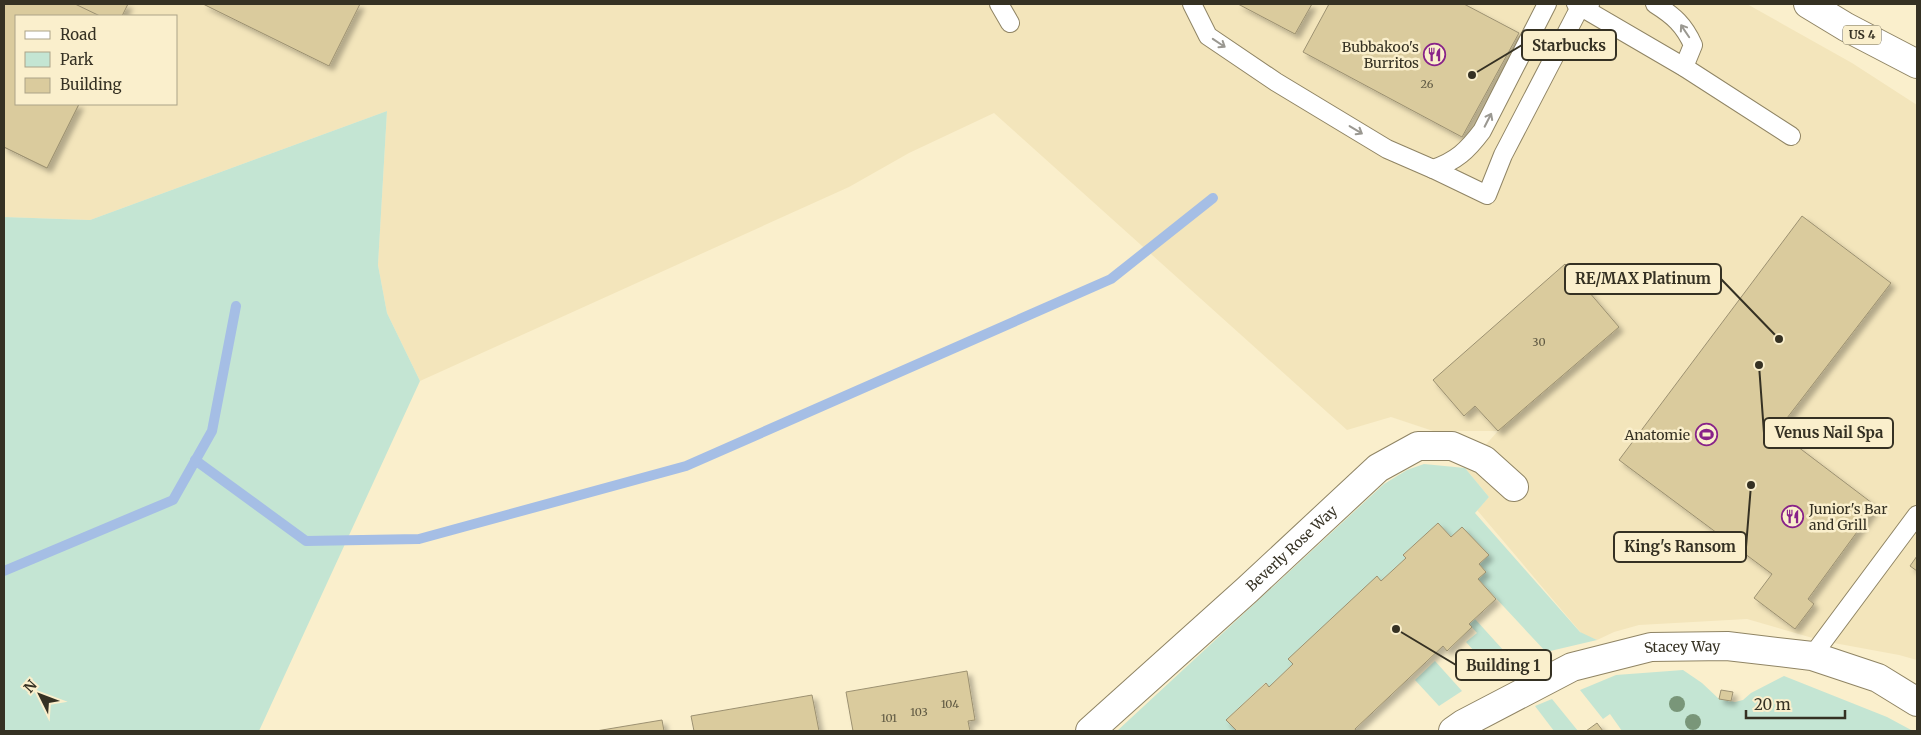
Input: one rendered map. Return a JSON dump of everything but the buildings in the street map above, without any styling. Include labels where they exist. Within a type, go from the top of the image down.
[{"type":"street","name":"US 4","points":[[1808,4],[1846,27],[1917,64]]},
{"type":"street","name":"Beverly Rose Way","points":[[1090,731],[1247,590],[1378,468],[1418,446],[1452,446],[1484,460],[1514,488]]},
{"type":"street","name":"Stacey Way","points":[[1453,731],[1572,667],[1651,646],[1727,646],[1812,656],[1878,678],[1917,702]]},
{"type":"lane","points":[[999,4],[1010,23]]},
{"type":"lane","points":[[1192,4],[1208,36],[1276,82],[1387,149],[1487,195],[1503,155],[1582,5],[1684,67],[1791,136]]},
{"type":"lane","points":[[1433,170],[1449,164],[1469,149],[1482,131],[1547,4]]},
{"type":"lane","points":[[1655,4],[1673,15],[1687,32],[1693,45],[1684,67]]},
{"type":"lane","points":[[1812,656],[1917,515]]},
{"type":"shaded area","points":[[4,4],[1747,4],[1852,63],[1917,105],[1917,660],[1823,641],[1747,619],[1639,625],[1614,632],[1597,640],[1582,634],[1477,510],[1489,497],[1465,468],[1498,431],[1433,431],[1391,417],[1347,430],[994,113],[909,153],[849,187],[420,381],[387,313],[378,265],[387,111],[90,220],[4,217]]},
{"type":"green space","points":[[387,111],[378,265],[387,313],[420,381],[259,731],[4,731],[4,217],[90,220]]},
{"type":"green space","points":[[1424,464],[1465,468],[1489,497],[1475,513],[1580,632],[1597,640],[1546,652],[1478,579],[1479,564],[1488,555],[1462,527],[1451,537],[1438,523],[1403,555],[1406,558],[1381,581],[1377,576],[1269,687],[1265,683],[1226,720],[1237,731],[1117,731],[1384,484],[1407,470]]},
{"type":"green space","points":[[1475,619],[1514,662],[1493,672],[1466,642],[1477,633],[1469,624]]},
{"type":"green space","points":[[1435,661],[1462,691],[1439,706],[1415,680]]},
{"type":"green space","points":[[1683,670],[1702,683],[1719,699],[1735,702],[1743,700],[1751,693],[1784,676],[1887,717],[1913,731],[1622,731],[1610,714],[1603,719],[1580,690],[1616,675]]},
{"type":"green space","points":[[1552,699],[1578,731],[1554,731],[1535,706]]},
{"type":"waterway","points":[[195,460],[306,541],[419,539],[686,466],[1111,279],[1213,198]]},
{"type":"waterway","points":[[4,571],[173,500],[212,431],[236,306]]},
{"type":"place","name":"Bubbakoo's Burritos","points":[[1435,55]]},
{"type":"place","name":"Starbucks","points":[[1472,75]]},
{"type":"place","name":"RE/MAX Platinum","points":[[1779,339]]},
{"type":"place","name":"Venus Nail Spa","points":[[1759,365]]},
{"type":"place","name":"Anatomie","points":[[1706,435]]},
{"type":"place","name":"King's Ransom","points":[[1751,485]]},
{"type":"place","name":"Junior's Bar and Grill","points":[[1793,517]]},
{"type":"place","name":"Building 1","points":[[1396,629]]}]
